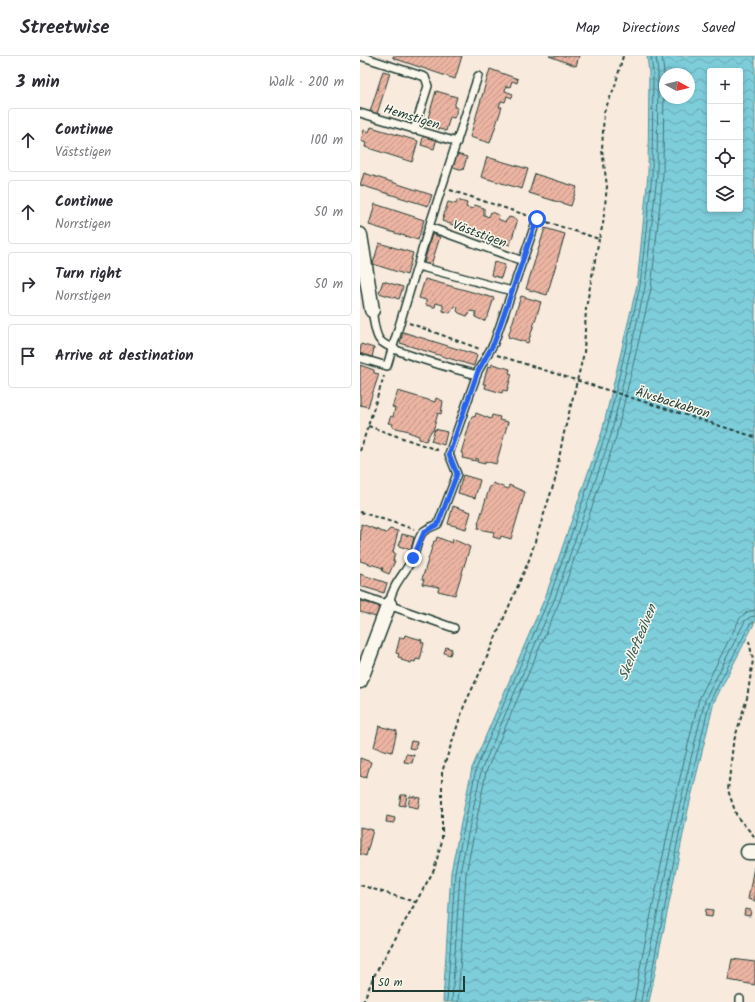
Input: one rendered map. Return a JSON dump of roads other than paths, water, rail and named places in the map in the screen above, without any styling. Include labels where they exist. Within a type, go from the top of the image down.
[{"type":"street","points":[[360,235],[372,310]]},
{"type":"street","points":[[360,682],[389,604]]},
{"type":"lane","points":[[360,56],[425,77],[428,86],[414,130]]},
{"type":"lane","points":[[360,358],[387,366],[429,227],[443,188],[478,76]]},
{"type":"lane","name":"Hemstigen","points":[[360,113],[457,142]]},
{"type":"lane","points":[[389,604],[391,593],[413,558],[424,532],[438,524],[457,474],[449,454],[477,375],[494,343],[537,219]]},
{"type":"lane","name":"Väststigen","points":[[429,227],[522,261]]},
{"type":"lane","points":[[418,266],[512,291]]},
{"type":"lane","points":[[372,310],[376,330],[380,340],[392,349],[477,375]]},
{"type":"lane","points":[[360,595],[454,628]]},
{"type":"water","name":"Skellefteälven","points":[[647,56],[755,56],[755,622],[714,702],[688,810],[649,1002],[443,1002],[451,872],[472,768],[546,595],[602,432],[637,285],[648,174],[649,73]]}]
